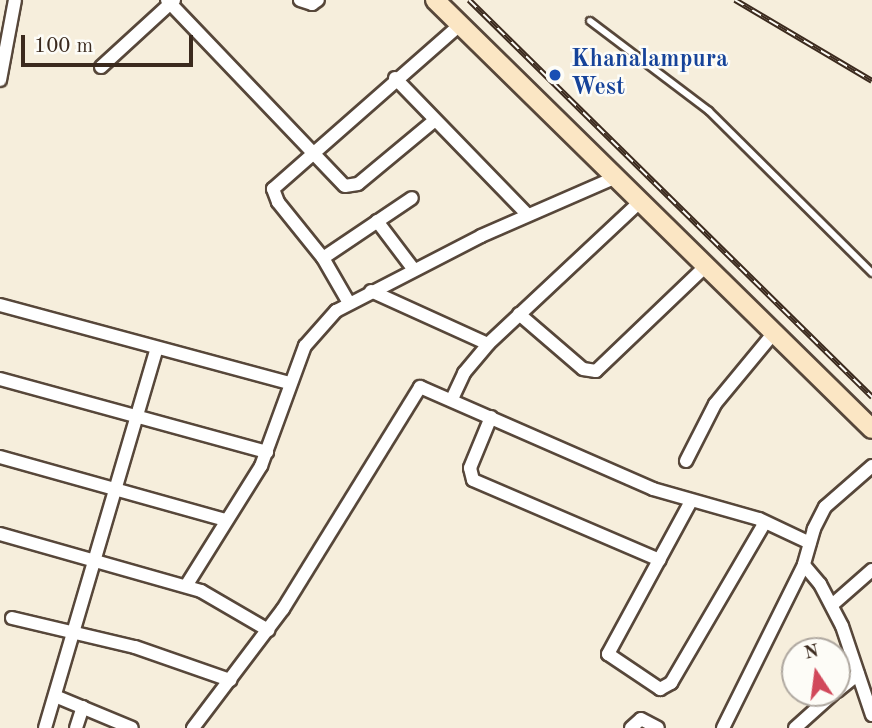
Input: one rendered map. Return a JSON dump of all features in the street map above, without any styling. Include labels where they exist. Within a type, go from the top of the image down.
[{"type":"main road","points":[[435,0],[872,429]]},
{"type":"street","points":[[0,80],[15,0]]},
{"type":"street","points":[[300,0],[306,4],[318,0]]},
{"type":"street","points":[[101,67],[170,1],[312,152],[350,188],[435,120]]},
{"type":"street","points":[[349,303],[323,258],[274,194],[277,185],[395,78],[461,24]]},
{"type":"street","points":[[395,78],[527,214]]},
{"type":"street","points":[[186,586],[267,452],[289,383],[305,346],[321,326],[349,303],[371,291],[527,214],[616,177]]},
{"type":"street","points":[[323,258],[412,198]]},
{"type":"street","points":[[452,399],[464,373],[488,344],[641,201]]},
{"type":"street","points":[[377,221],[414,270]]},
{"type":"street","points":[[519,314],[583,369],[596,371],[705,267]]},
{"type":"street","points":[[371,291],[488,344]]},
{"type":"street","points":[[0,305],[289,383]]},
{"type":"street","points":[[687,461],[715,404],[773,334]]},
{"type":"street","points":[[45,728],[157,348]]},
{"type":"street","points":[[0,379],[137,419],[267,452]]},
{"type":"street","points":[[193,728],[268,630],[415,389],[426,387],[690,503],[765,522],[810,543]]},
{"type":"street","points":[[491,416],[470,468],[473,480],[660,560]]},
{"type":"street","points":[[0,457],[226,520]]},
{"type":"street","points":[[723,728],[804,565],[825,507],[872,466]]},
{"type":"street","points":[[690,503],[608,654],[611,660],[664,689],[765,522]]},
{"type":"street","points":[[0,534],[186,586],[230,604],[268,630]]},
{"type":"street","points":[[804,565],[832,606],[872,715]]},
{"type":"street","points":[[832,606],[872,570]]},
{"type":"street","points":[[12,618],[176,659],[230,680]]},
{"type":"street","points":[[851,680],[858,674]]},
{"type":"street","points":[[55,696],[132,728]]},
{"type":"street","points":[[76,728],[83,707]]},
{"type":"street","points":[[796,728],[819,707]]},
{"type":"street","points":[[632,728],[641,719],[658,728]]},
{"type":"lane","points":[[590,21],[709,111],[872,273]]},
{"type":"railway","points":[[469,0],[872,397]]},
{"type":"railway","points":[[735,0],[872,81]]},
{"type":"place","name":"Khanalampura West","points":[[555,75]]}]
